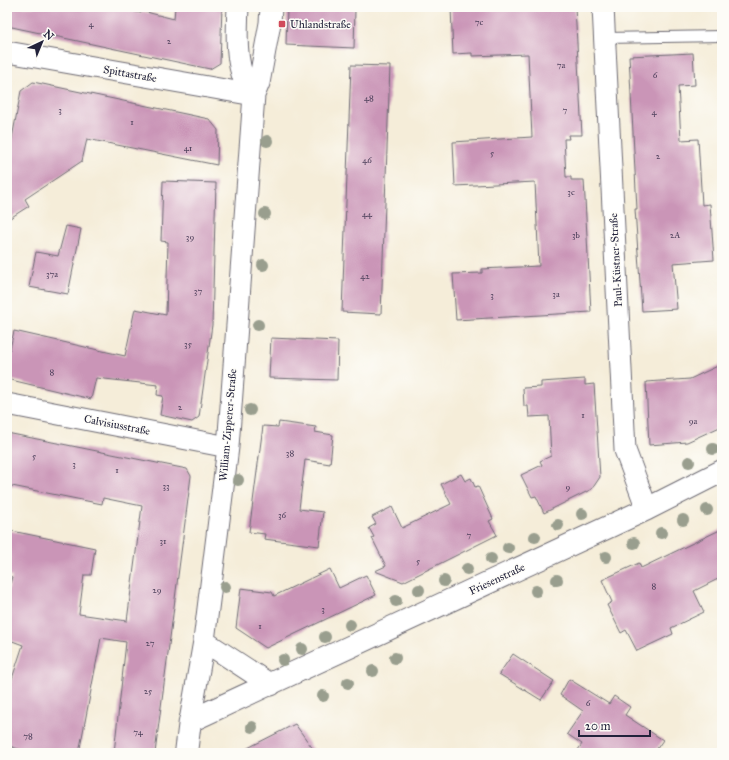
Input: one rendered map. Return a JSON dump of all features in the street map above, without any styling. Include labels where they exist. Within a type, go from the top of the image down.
[{"type":"street","points":[[238,7],[238,49],[240,62],[245,81],[254,95]]},
{"type":"street","name":"William-Zipperer-Straße","points":[[186,753],[204,641],[228,447],[254,95],[259,83],[270,23],[271,7]]},
{"type":"street","name":"Paul-Küstner-Straße","points":[[603,7],[626,450],[647,509]]},
{"type":"street","name":"Spittastraße","points":[[7,52],[254,95]]},
{"type":"street","name":"Calvisiusstraße","points":[[7,404],[228,447]]},
{"type":"street","name":"Friesenstraße","points":[[190,721],[271,685],[647,509],[722,472]]},
{"type":"street","points":[[204,641],[271,685]]},
{"type":"lane","points":[[604,38],[722,36]]},
{"type":"building","points":[[7,7],[113,7],[141,13],[142,11],[174,19],[175,7],[222,7],[220,63],[210,69],[7,26]]},
{"type":"building","points":[[575,7],[582,135],[568,135],[569,139],[564,139],[566,177],[571,177],[571,180],[584,180],[591,312],[456,320],[453,274],[482,273],[482,269],[539,266],[535,182],[455,186],[453,142],[532,137],[528,54],[472,56],[472,53],[453,54],[451,8]]},
{"type":"building","points":[[287,8],[355,9],[354,48],[286,45]]},
{"type":"building","points":[[693,53],[695,85],[678,86],[681,140],[698,139],[702,205],[710,204],[714,260],[673,263],[677,309],[642,311],[635,209],[637,209],[629,56]]},
{"type":"building","points":[[351,65],[390,66],[381,314],[342,312]]},
{"type":"building","points":[[33,82],[209,119],[218,130],[217,165],[87,139],[82,161],[25,199],[29,206],[7,220],[7,160],[21,91]]},
{"type":"building","points":[[163,181],[216,183],[212,325],[199,417],[192,422],[160,415],[163,396],[157,395],[158,385],[96,378],[91,399],[7,379],[7,362],[14,331],[125,356],[135,309],[166,315],[168,242],[161,241]]},
{"type":"building","points":[[66,226],[81,229],[68,294],[29,287],[36,252],[58,256]]},
{"type":"building","points":[[271,338],[338,341],[337,380],[269,378]]},
{"type":"building","points":[[722,364],[722,426],[687,442],[649,445],[646,382],[690,379]]},
{"type":"building","points":[[585,379],[585,385],[594,384],[600,477],[592,489],[544,513],[536,496],[532,497],[521,475],[542,465],[540,461],[551,456],[549,416],[529,417],[528,406],[524,406],[523,388],[541,387],[541,382]]},
{"type":"building","points":[[279,422],[316,427],[315,432],[333,435],[330,464],[305,460],[299,509],[323,512],[319,546],[264,539],[265,534],[249,532],[263,426],[278,427]]},
{"type":"building","points":[[7,433],[187,469],[191,476],[155,753],[114,753],[126,642],[101,638],[79,753],[29,753],[7,745],[7,694],[23,645],[7,639],[7,593],[12,577],[7,575],[7,530],[95,548],[91,575],[84,575],[79,614],[127,621],[142,506],[103,498],[102,504],[7,485]]},
{"type":"building","points":[[461,474],[465,481],[471,478],[475,487],[478,486],[493,519],[489,521],[497,535],[403,582],[375,571],[386,566],[372,538],[374,537],[369,528],[376,524],[372,517],[392,507],[402,528],[451,504],[441,484]]},
{"type":"building","points":[[722,529],[722,577],[694,591],[704,612],[671,628],[673,634],[637,651],[626,630],[621,633],[607,605],[612,602],[602,580],[639,563],[641,568]]},
{"type":"building","points":[[330,569],[339,588],[366,575],[376,595],[266,648],[236,628],[241,588],[272,592],[274,596]]},
{"type":"building","points":[[513,654],[554,681],[541,700],[499,674]]},
{"type":"building","points":[[569,679],[609,704],[614,696],[630,707],[625,715],[663,740],[654,753],[576,753],[582,744],[567,734],[583,711],[560,695]]},
{"type":"building","points":[[295,724],[316,753],[238,753]]},
{"type":"place","name":"Uhlandstraße","points":[[282,24]]}]
